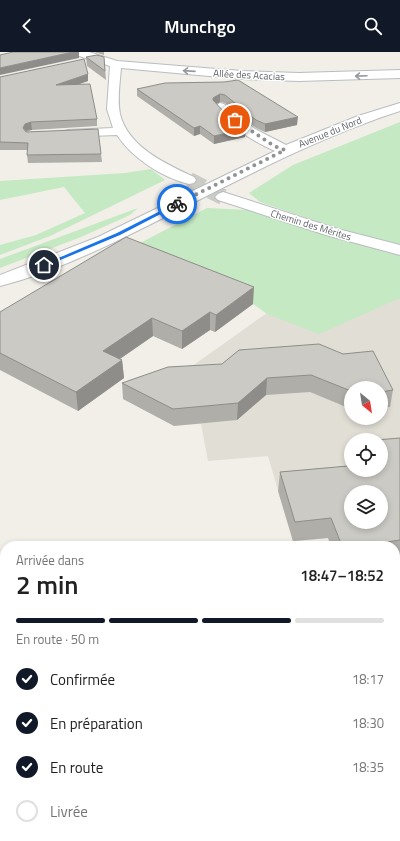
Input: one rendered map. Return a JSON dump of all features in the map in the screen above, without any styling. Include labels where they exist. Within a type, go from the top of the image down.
[{"type":"street","name":"Allée des Acacias","points":[[77,57],[119,59],[249,75],[299,77],[400,74]]},
{"type":"street","points":[[119,59],[114,114],[122,131],[134,146],[159,166],[184,178]]},
{"type":"street","points":[[220,106],[235,120],[274,146],[285,150]]},
{"type":"street","name":"Avenue du Nord","points":[[0,281],[44,265],[119,234],[285,150],[352,122],[400,107]]},
{"type":"street","points":[[55,134],[122,131]]},
{"type":"street","name":"Chemin des Mérites","points":[[223,197],[332,232],[400,250]]},
{"type":"street","points":[[0,291],[2,294],[0,297]]},
{"type":"shaded area","points":[[398,252],[400,253],[400,541],[329,541],[328,538],[293,541],[268,456],[208,461],[201,424],[175,425],[169,423],[164,386],[264,315]]},
{"type":"green space","points":[[400,122],[400,246],[357,235],[260,202],[249,193],[293,165]]},
{"type":"green space","points":[[151,169],[165,180],[50,236],[0,255],[0,245],[36,235],[85,213],[64,187],[0,200],[0,181],[125,173]]},
{"type":"green space","points":[[138,208],[130,215],[81,237],[0,268],[0,259]]},
{"type":"green space","points":[[207,208],[249,210],[400,253],[400,298],[319,334],[267,314],[253,304],[123,252]]},
{"type":"building","points":[[13,52],[73,52],[0,68],[0,55]]},
{"type":"building","points":[[97,55],[104,57],[105,71],[86,57]]},
{"type":"building","points":[[84,59],[88,74],[56,85],[90,84],[97,119],[31,122],[25,124],[23,128],[26,132],[98,129],[101,154],[27,155],[28,143],[0,142],[0,77]]},
{"type":"building","points":[[238,80],[298,117],[265,124],[256,120],[225,95],[220,94],[213,98],[213,100],[225,113],[246,129],[214,136],[200,126],[194,128],[137,89],[165,83],[224,82]]},
{"type":"building","points":[[126,237],[254,287],[216,315],[210,312],[182,331],[152,318],[103,351],[122,360],[76,392],[0,353],[0,312]]},
{"type":"building","points":[[319,344],[343,354],[373,351],[393,390],[388,391],[388,381],[344,381],[344,388],[311,375],[267,378],[238,403],[173,409],[122,383],[168,367],[222,364],[239,350]]},
{"type":"building","points":[[400,438],[400,540],[340,541],[331,518],[295,522],[280,472],[344,466],[344,477],[388,477],[388,439]]},
{"type":"tunnel","points":[[189,180],[223,197]]},
{"type":"way so far","points":[[177,204],[285,150],[274,146],[235,120]]},
{"type":"route","points":[[44,265],[119,234],[177,204]]}]
